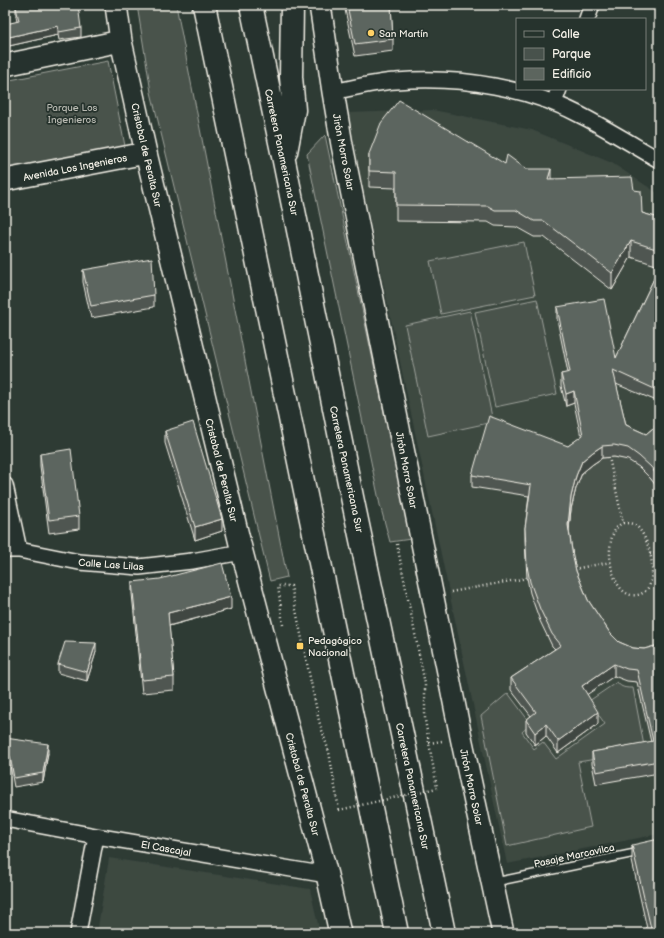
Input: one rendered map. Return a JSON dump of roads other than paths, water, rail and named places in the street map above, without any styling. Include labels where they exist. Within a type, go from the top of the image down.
[{"type":"highway","points":[[204,5],[397,933]]},
{"type":"highway","name":"Carretera Panamericana Sur","points":[[251,5],[444,933]]},
{"type":"highway","points":[[284,161],[294,110],[291,77],[292,5]]},
{"type":"street","name":"Cristobal de Peralta Sur","points":[[116,5],[121,41],[146,153],[242,552],[327,875],[340,933]]},
{"type":"street","name":"Jirón Morro Solar","points":[[320,5],[342,145],[457,715],[503,933]]},
{"type":"street","points":[[587,18],[592,5]]},
{"type":"street","points":[[5,65],[121,41]]},
{"type":"street","points":[[333,92],[394,81],[436,80],[468,82],[510,89],[554,103],[587,118],[659,160]]},
{"type":"street","points":[[554,103],[559,90]]},
{"type":"street","name":"Avenida Los Ingenieros","points":[[5,180],[146,153]]},
{"type":"street","points":[[5,485],[12,550]]},
{"type":"street","name":"Calle Las Lilas","points":[[12,550],[79,562],[140,567],[192,561],[242,552]]},
{"type":"street","name":"El Cascajal","points":[[5,819],[327,875]]},
{"type":"street","points":[[78,933],[96,836]]},
{"type":"lane","name":"Pasaje Marcavilca","points":[[492,882],[659,848]]},
{"type":"place","name":"San Martín","points":[[371,33]]},
{"type":"place","name":"Pedagógico Nacional","points":[[300,646]]},
{"type":"park label","name":"Parque Los Ingenieros","points":[[72,112]]}]
